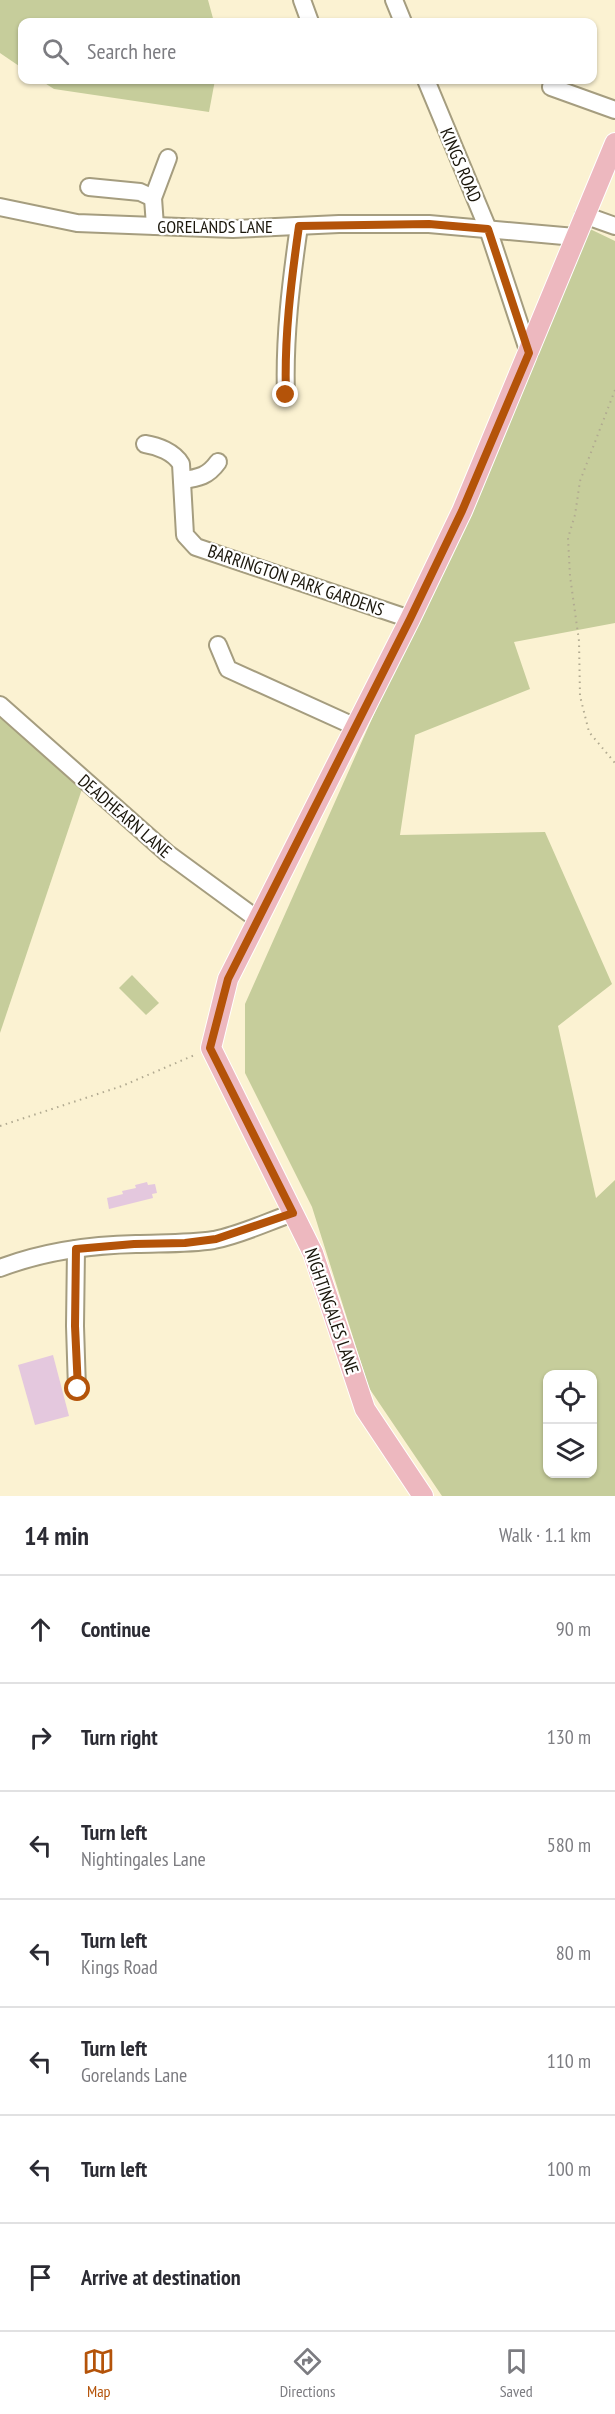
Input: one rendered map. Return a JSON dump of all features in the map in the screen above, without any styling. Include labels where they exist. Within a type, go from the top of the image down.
[{"type":"main road","points":[[210,1048],[228,979],[462,511],[615,143]]},
{"type":"main road","name":"NIGHTINGALES LANE","points":[[210,1048],[314,1253],[365,1409],[423,1496]]},
{"type":"street","points":[[302,0],[309,18]]},
{"type":"street","points":[[400,1],[402,18]]},
{"type":"street","name":"KINGS ROAD","points":[[428,84],[488,229],[529,353]]},
{"type":"street","points":[[551,87],[615,110]]},
{"type":"street","points":[[155,226],[153,198],[168,158]]},
{"type":"street","points":[[89,188],[140,192],[153,198]]},
{"type":"street","name":"GORELANDS LANE","points":[[0,207],[77,223],[233,229],[429,224],[575,237]]},
{"type":"street","points":[[584,215],[615,226]]},
{"type":"street","points":[[286,395],[285,362],[289,298],[299,226]]},
{"type":"street","points":[[145,444],[156,446],[178,458],[181,472],[200,478],[210,473],[218,462]]},
{"type":"street","name":"BARRINGTON PARK GARDENS","points":[[181,472],[185,535],[196,547],[410,619]]},
{"type":"street","points":[[218,645],[228,669],[356,727]]},
{"type":"street","name":"DEADHEARN LANE","points":[[0,705],[167,853],[257,919]]},
{"type":"street","points":[[0,1268],[76,1249],[216,1239],[293,1213]]},
{"type":"street","points":[[76,1249],[75,1317],[78,1389]]},
{"type":"path","points":[[615,390],[580,481],[575,515],[568,538],[570,576],[579,641],[580,696],[589,732],[615,764]]},
{"type":"path","points":[[0,1126],[122,1086],[210,1048]]},
{"type":"green space","points":[[0,0],[208,0],[213,18],[18,18],[18,65],[0,53]]},
{"type":"green space","points":[[46,84],[214,84],[209,112],[54,89]]},
{"type":"green space","points":[[590,229],[615,241],[615,623],[514,642],[530,689],[415,735],[400,835],[545,832],[612,984],[558,1026],[596,1198],[615,1180],[615,1496],[442,1496],[369,1388],[312,1207],[245,1073],[245,1004]]},
{"type":"green space","points":[[0,710],[83,786],[0,1033]]},
{"type":"green space","points":[[132,975],[159,1003],[146,1015],[119,988]]},
{"type":"building","points":[[147,1182],[148,1185],[155,1184],[157,1193],[152,1194],[153,1198],[109,1209],[107,1198],[123,1194],[122,1191],[136,1188],[135,1185]]},
{"type":"building","points":[[53,1355],[69,1416],[35,1425],[18,1365]]},
{"type":"route","points":[[78,1389],[75,1326],[76,1249],[216,1239],[293,1213],[210,1048],[228,979],[462,511],[529,353],[488,229],[429,224],[299,226],[289,298],[285,362],[286,395]]}]
